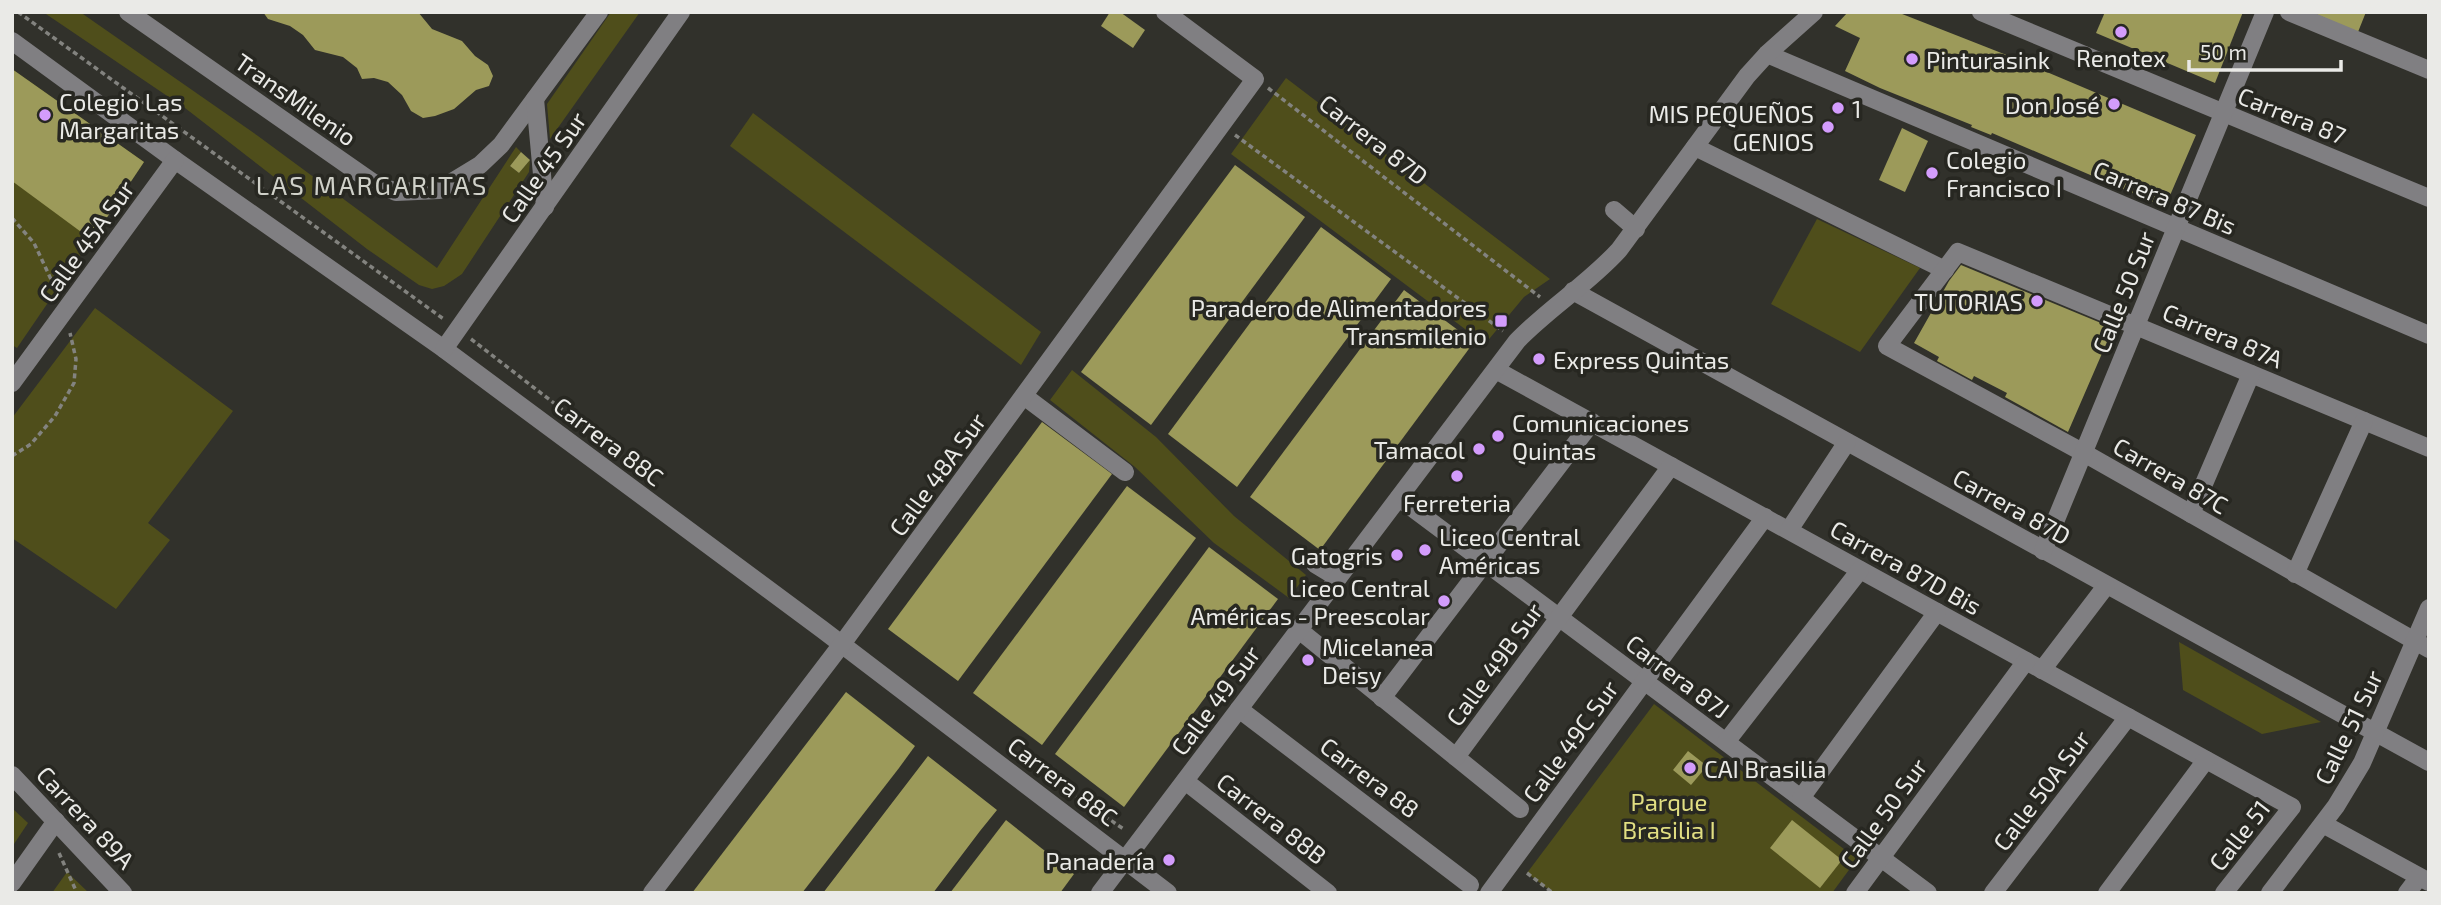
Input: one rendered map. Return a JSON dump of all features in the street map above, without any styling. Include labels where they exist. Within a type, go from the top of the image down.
[{"type":"street","name":"TransMilenio","points":[[128,12],[372,182],[396,192],[439,190],[480,165],[501,145],[598,12]]},
{"type":"street","name":"Calle 45 Sur","points":[[444,349],[681,12]]},
{"type":"street","points":[[1164,12],[1255,79]]},
{"type":"street","name":"Calle 49 Sur","points":[[1100,893],[1517,341],[1553,307],[1602,270],[1636,229],[1727,101],[1767,54],[1814,12]]},
{"type":"street","name":"Carrera 87","points":[[1981,12],[2012,17],[2224,113],[2429,198]]},
{"type":"street","name":"Calle 50 Sur","points":[[2043,551],[2265,12]]},
{"type":"street","points":[[2289,12],[2429,70]]},
{"type":"street","name":"Carrera 88C","points":[[12,41],[175,160],[444,349],[842,645],[1168,893]]},
{"type":"street","name":"Carrera 87 Bis","points":[[1767,54],[2429,335]]},
{"type":"street","name":"Calle 48A Sur","points":[[652,893],[842,645],[1255,79]]},
{"type":"street","points":[[535,99],[545,207]]},
{"type":"street","points":[[1695,147],[1945,270]]},
{"type":"street","name":"Calle 45A Sur","points":[[12,383],[175,160]]},
{"type":"street","points":[[1614,210],[1636,229]]},
{"type":"street","name":"Carrera 87A","points":[[1945,270],[1958,252],[2429,448]]},
{"type":"street","name":"Carrera 87C","points":[[1945,270],[1887,346],[2084,453],[2422,646]]},
{"type":"street","name":"Carrera 87D","points":[[1573,291],[2429,762]]},
{"type":"street","name":"Carrera 87D Bis","points":[[1496,370],[2292,807]]},
{"type":"street","points":[[2191,514],[2251,374]]},
{"type":"street","points":[[1024,396],[1125,472]]},
{"type":"street","points":[[2295,574],[2364,421]]},
{"type":"street","points":[[1382,698],[1592,422]]},
{"type":"street","points":[[1789,530],[1846,442]]},
{"type":"street","name":"Calle 49B Sur","points":[[1456,757],[1671,466]]},
{"type":"street","name":"Carrera 87J","points":[[1399,498],[1928,893]]},
{"type":"street","name":"Calle 49C Sur","points":[[1489,893],[1765,517]]},
{"type":"street","points":[[1315,564],[1338,578]]},
{"type":"street","points":[[1726,742],[1860,570]]},
{"type":"street","points":[[2042,670],[2106,586]]},
{"type":"street","name":"Calle 51 Sur","points":[[2270,893],[2350,785],[2422,646],[2429,608]]},
{"type":"street","points":[[1801,798],[1937,612]]},
{"type":"street","points":[[1299,630],[1520,809]]},
{"type":"street","name":"Calle 50 Sur","points":[[1855,893],[2026,661]]},
{"type":"street","name":"Carrera 88","points":[[1239,709],[1470,885]]},
{"type":"street","name":"Calle 50A Sur","points":[[1993,893],[2128,717]]},
{"type":"street","points":[[2107,893],[2206,760]]},
{"type":"street","name":"Carrera 89A","points":[[12,775],[52,826],[123,893]]},
{"type":"street","name":"Carrera 88B","points":[[1185,781],[1328,893]]},
{"type":"street","name":"Calle 51","points":[[2224,893],[2292,807]]},
{"type":"street","points":[[2323,824],[2424,879],[2407,893]]},
{"type":"street","points":[[12,883],[52,826]]},
{"type":"path","points":[[18,12],[458,330],[607,444]]},
{"type":"path","name":"Carrera 87D","points":[[1255,79],[1553,307]]},
{"type":"path","points":[[1222,125],[1517,341]]},
{"type":"path","points":[[1075,796],[1123,830],[1132,828]]},
{"type":"path","points":[[52,826],[76,893]]},
{"type":"path","points":[[1512,861],[1553,893]]},
{"type":"green space","points":[[43,12],[80,12],[258,136],[437,268],[516,147],[521,152],[510,166],[519,173],[530,160],[529,172],[462,274],[444,286],[432,289],[419,285],[367,249],[185,108]]},
{"type":"green space","points":[[611,12],[640,12],[550,139],[547,104]]},
{"type":"green space","name":"Colegio Las Margaritas","points":[[12,69],[144,162],[17,348],[12,345]]},
{"type":"green space","points":[[1286,78],[1550,279],[1524,297],[1485,344],[1231,154]]},
{"type":"green space","points":[[753,113],[1041,332],[1021,365],[730,146]]},
{"type":"green space","points":[[1817,219],[1920,268],[1860,352],[1771,304]]},
{"type":"green space","points":[[95,308],[233,411],[148,523],[170,540],[116,609],[12,538],[12,418]]},
{"type":"green space","points":[[1072,370],[1156,437],[1234,516],[1306,575],[1289,598],[1214,543],[1135,467],[1050,400]]},
{"type":"green space","points":[[2179,642],[2321,722],[2262,734],[2183,690]]},
{"type":"green space","name":"Parque Brasilia I","points":[[1654,704],[1857,859],[1832,893],[1553,893],[1527,873]]},
{"type":"green space","points":[[12,808],[28,823],[12,847]]},
{"type":"green space","points":[[67,872],[89,893],[52,893]]},
{"type":"building","points":[[263,12],[418,12],[432,29],[462,41],[475,56],[488,65],[493,76],[489,86],[476,90],[454,109],[423,118],[411,111],[402,95],[388,82],[374,78],[362,79],[357,68],[343,57],[315,50],[303,35],[290,26],[268,19]]},
{"type":"building","points":[[1110,12],[1120,12],[1145,30],[1133,48],[1101,26]]},
{"type":"building","points":[[1848,12],[1897,12],[2196,135],[2165,207],[1992,133],[1991,135],[1971,127],[1972,125],[1845,71],[1860,38],[1835,26]]},
{"type":"building","points":[[2105,12],[2243,12],[2215,83],[2096,33]]},
{"type":"building","points":[[2311,12],[2366,12],[2358,32]]},
{"type":"building","name":"Colegio Las Margaritas","points":[[12,69],[144,162],[92,240],[12,181]]},
{"type":"building","points":[[1902,128],[1928,141],[1905,192],[1879,180]]},
{"type":"building","points":[[521,152],[530,160],[519,173],[510,166]]},
{"type":"building","points":[[1235,165],[1305,217],[1151,425],[1081,372]]},
{"type":"building","points":[[1321,227],[1391,279],[1237,487],[1168,434]]},
{"type":"building","points":[[1961,265],[2113,328],[2068,432],[2005,397],[2007,393],[1974,376],[1972,380],[1937,361],[1939,357],[1914,343]]},
{"type":"building","points":[[1404,290],[1474,342],[1320,550],[1250,497]]},
{"type":"building","points":[[1042,422],[1112,474],[958,681],[888,629]]},
{"type":"building","points":[[1127,486],[1196,538],[1042,745],[973,693]]},
{"type":"building","points":[[1209,547],[1278,599],[1124,807],[1055,754]]},
{"type":"building","points":[[846,692],[915,746],[899,768],[802,893],[692,893]]},
{"type":"building","name":"CAI Brasilia","points":[[1688,751],[1707,766],[1691,785],[1673,770]]},
{"type":"building","points":[[928,756],[997,810],[933,893],[823,893]]},
{"type":"building","points":[[1006,820],[1074,874],[1060,893],[950,893]]},
{"type":"building","points":[[1792,820],[1842,860],[1820,888],[1770,848]]},
{"type":"place","name":"Renotex","points":[[2121,32]]},
{"type":"place","name":"Pinturasink","points":[[1912,59]]},
{"type":"place","name":"Don José","points":[[2114,104]]},
{"type":"place","name":"1","points":[[1838,108]]},
{"type":"place","name":"Colegio Las Margaritas","points":[[45,115]]},
{"type":"place","name":"MIS PEQUEÑOS GENIOS","points":[[1828,127]]},
{"type":"place","name":"Colegio Francisco I","points":[[1932,173]]},
{"type":"place","name":"TUTORIAS","points":[[2037,301]]},
{"type":"place","name":"Paradero de Alimentadores Transmilenio","points":[[1501,321]]},
{"type":"place","name":"Express Quintas","points":[[1539,359]]},
{"type":"place","name":"Comunicaciones Quintas","points":[[1498,436]]},
{"type":"place","name":"Tamacol","points":[[1479,449]]},
{"type":"place","name":"Ferreteria","points":[[1457,476]]},
{"type":"place","name":"Liceo Central Américas","points":[[1425,550]]},
{"type":"place","name":"Gatogris","points":[[1397,555]]},
{"type":"place","name":"Liceo Central Américas - Preescolar","points":[[1444,601]]},
{"type":"place","name":"Micelanea Deisy","points":[[1308,660]]},
{"type":"place","name":"CAI Brasilia","points":[[1690,768]]},
{"type":"place","name":"Panadería","points":[[1169,860]]},
{"type":"district","name":"LAS MARGARITAS","points":[[372,184]]}]
